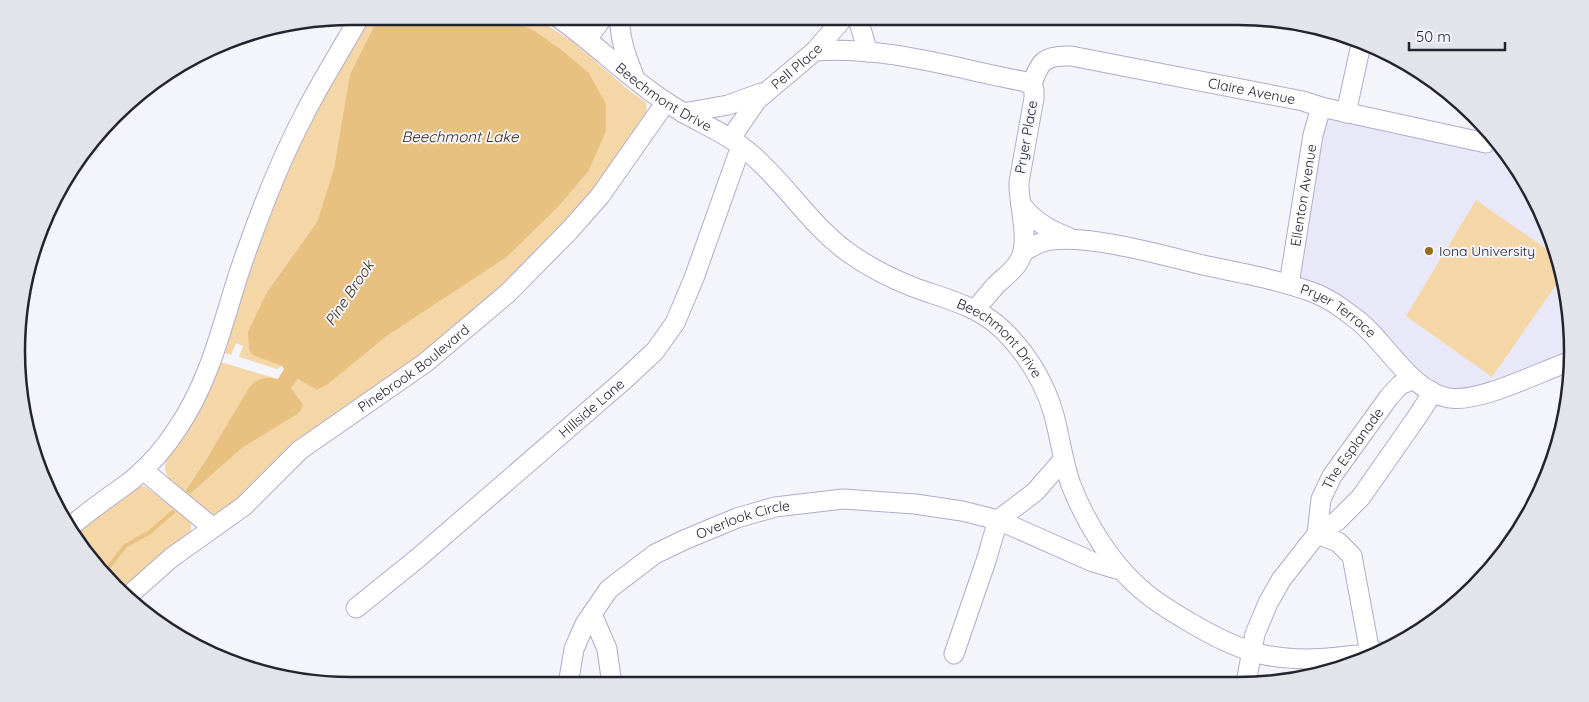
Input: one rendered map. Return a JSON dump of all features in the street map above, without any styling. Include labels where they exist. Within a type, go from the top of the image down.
[{"type":"street","points":[[74,523],[143,470],[170,440],[198,396],[212,362],[237,277],[280,168],[304,115],[355,25]]},
{"type":"street","name":"Beechmont Drive","points":[[568,25],[666,102],[736,142],[780,182],[818,226],[846,251],[888,276],[976,309],[1008,335],[1039,378],[1053,412],[1071,485],[1083,511],[1108,551],[1123,571],[1142,590],[1179,615],[1224,640],[1264,655],[1291,658],[1327,658],[1358,654]]},
{"type":"street","points":[[587,39],[597,25]]},
{"type":"street","points":[[620,25],[623,48],[635,79]]},
{"type":"street","name":"Pell Place","points":[[736,142],[750,107],[764,92],[815,51],[837,25]]},
{"type":"street","points":[[860,25],[868,52]]},
{"type":"street","points":[[1346,113],[1360,49]]},
{"type":"street","name":"Pryer Place","points":[[815,51],[845,50],[868,52],[946,64],[1022,81],[1032,85],[1034,98],[1019,182],[1024,239],[1023,252]]},
{"type":"street","name":"Claire Avenue","points":[[1032,85],[1036,69],[1043,62],[1053,56],[1071,56],[1303,101],[1321,108],[1486,143]]},
{"type":"street","name":"Pell Place","points":[[683,113],[728,105],[764,92]]},
{"type":"street","name":"Pinebrook Boulevard","points":[[132,592],[156,570],[244,506],[300,450],[425,363],[508,293],[595,202],[666,102]]},
{"type":"street","name":"Ellenton Avenue","points":[[1289,284],[1314,135],[1321,108]]},
{"type":"street","name":"Hillside Lane","points":[[356,608],[440,539],[655,351],[675,323],[694,278],[736,142]]},
{"type":"street","name":"Pryer Terrace","points":[[1021,204],[1031,216],[1045,227],[1076,240]]},
{"type":"street","name":"Pryer Terrace","points":[[1023,252],[1049,240],[1097,242],[1289,284],[1319,295],[1354,316],[1414,379],[1431,391],[1445,397],[1464,398],[1496,389],[1563,364]]},
{"type":"street","points":[[976,309],[1018,262],[1023,252]]},
{"type":"street","name":"The Esplanade","points":[[1317,534],[1321,499],[1332,476],[1389,397],[1400,385],[1414,379]]},
{"type":"street","points":[[1247,677],[1255,634],[1273,592],[1290,566],[1317,534],[1337,521],[1361,497],[1417,417],[1428,400],[1431,391]]},
{"type":"street","points":[[954,654],[998,520],[1035,492],[1064,460]]},
{"type":"street","points":[[143,470],[214,528]]},
{"type":"street","name":"Overlook Circle","points":[[569,677],[574,649],[585,624],[609,589],[655,554],[737,518],[775,507],[842,499],[915,504],[962,511],[998,520],[1088,560],[1123,571]]},
{"type":"street","points":[[1317,534],[1338,542],[1352,556],[1374,647]]},
{"type":"street","points":[[592,614],[607,649],[611,677]]},
{"type":"shaded area","points":[[361,25],[374,25],[350,74],[334,168],[317,222],[267,292],[252,355],[282,366],[277,369],[239,357],[243,346],[236,343],[231,355],[222,352],[282,175]]},
{"type":"shaded area","points":[[521,25],[547,25],[572,41],[631,92],[646,102],[647,114],[603,184],[505,291],[255,489],[213,515],[191,501],[171,482],[167,475],[165,463],[217,361],[278,379],[209,455],[185,490],[190,494],[242,448],[296,415],[303,404],[291,388],[298,379],[317,390],[327,385],[387,336],[507,257],[558,207],[588,172],[588,72],[562,50],[532,29]]},
{"type":"shaded area","name":"Iona University","points":[[1324,115],[1490,145],[1520,188],[1547,246],[1558,287],[1564,356],[1498,383],[1455,394],[1433,388],[1298,278]]},
{"type":"shaded area","points":[[1476,200],[1548,250],[1557,283],[1492,377],[1406,316]]},
{"type":"shaded area","points":[[138,485],[146,487],[191,522],[191,532],[185,540],[128,589],[106,566],[78,529]]},
{"type":"water","name":"Beechmont Lake","points":[[374,25],[521,25],[532,29],[562,50],[588,72],[606,104],[606,131],[588,172],[558,207],[507,257],[387,336],[327,385],[317,390],[298,379],[291,388],[303,404],[301,410],[242,448],[190,494],[185,491],[249,388],[262,379],[278,379],[284,369],[282,366],[252,355],[249,349],[248,332],[267,292],[317,222],[334,168],[350,74]]},
{"type":"waterway","name":"Pine Brook","points":[[108,568],[125,546],[150,532],[173,512]]},
{"type":"place","name":"Iona University","points":[[1429,251]]}]
